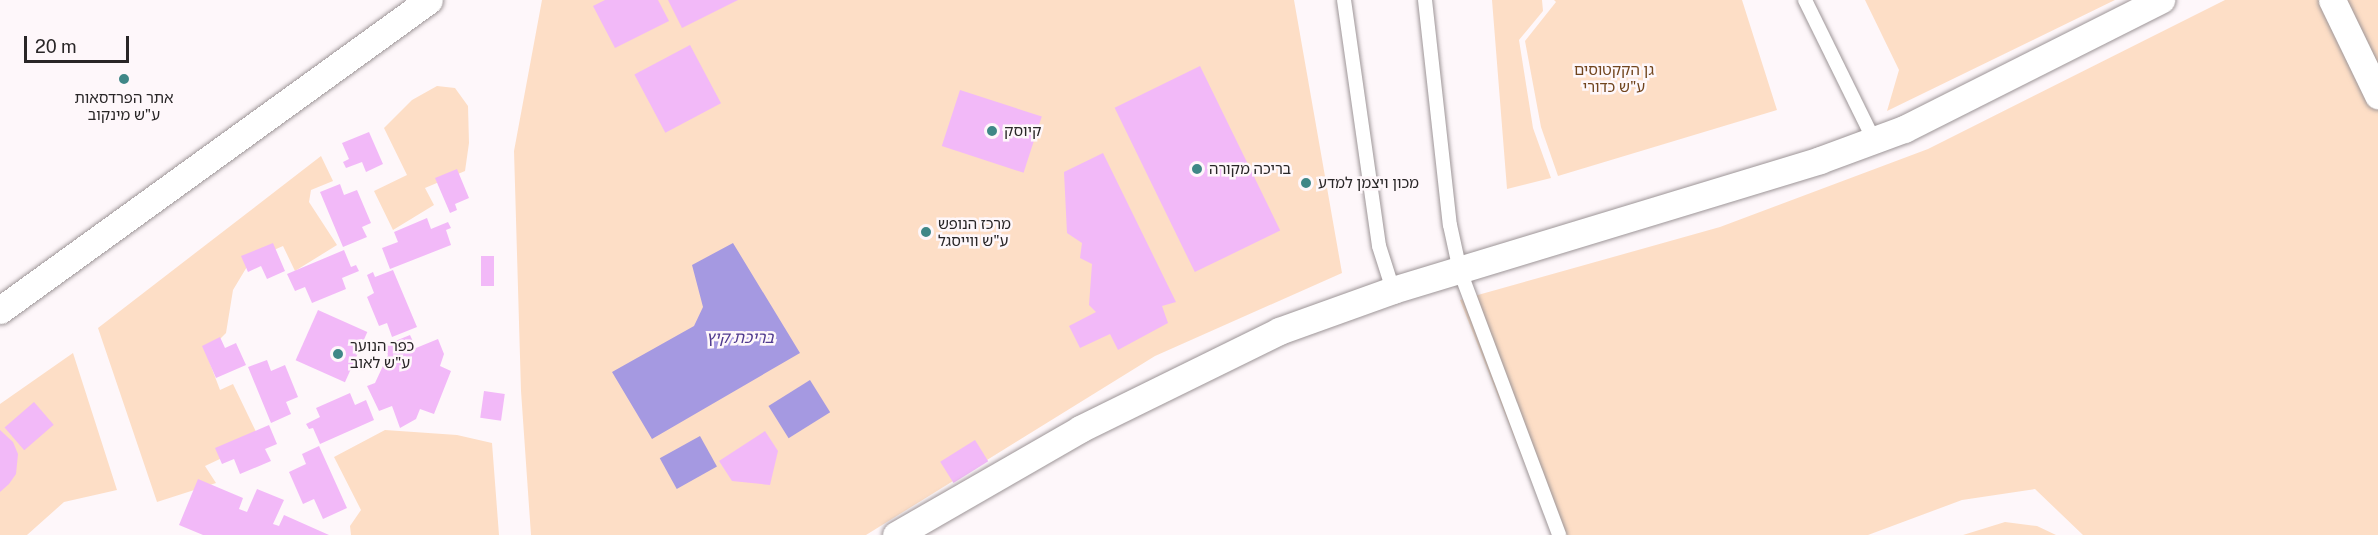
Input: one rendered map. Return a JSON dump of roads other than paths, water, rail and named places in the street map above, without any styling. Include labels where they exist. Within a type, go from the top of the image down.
[{"type":"street","points":[[0,310],[429,0]]},
{"type":"street","points":[[896,535],[1080,429],[1279,331],[1393,290],[1820,160],[1904,129],[2161,0]]},
{"type":"street","points":[[2332,0],[2378,95]]},
{"type":"lane","points":[[1344,0],[1379,246],[1393,290]]},
{"type":"lane","points":[[1425,0],[1450,225],[1460,270],[1559,535]]},
{"type":"lane","points":[[1805,0],[1874,140]]},
{"type":"water","name":"בריכת קיץ","points":[[733,243],[800,353],[652,439],[612,372],[694,326],[703,307],[692,265]]},
{"type":"water","points":[[810,380],[830,412],[789,438],[768,406]]},
{"type":"water","points":[[700,436],[717,467],[677,489],[660,458]]},
{"type":"place","name":"אתר הפרדסאות ע\"ש מינקוב","points":[[124,79]]},
{"type":"place","name":"קיוסק","points":[[992,131]]},
{"type":"place","name":"בריכה מקורה","points":[[1197,169]]},
{"type":"place","name":"מכון ויצמן למדע","points":[[1306,183]]},
{"type":"place","name":"מרכז הנופש ע\"ש ווייסגל","points":[[926,232]]},
{"type":"place","name":"כפר הנוער ע\"ש לאוב","points":[[338,354]]},
{"type":"park label","name":"גן הקקטוסים ע\"ש כדורי","points":[[1614,78]]}]
